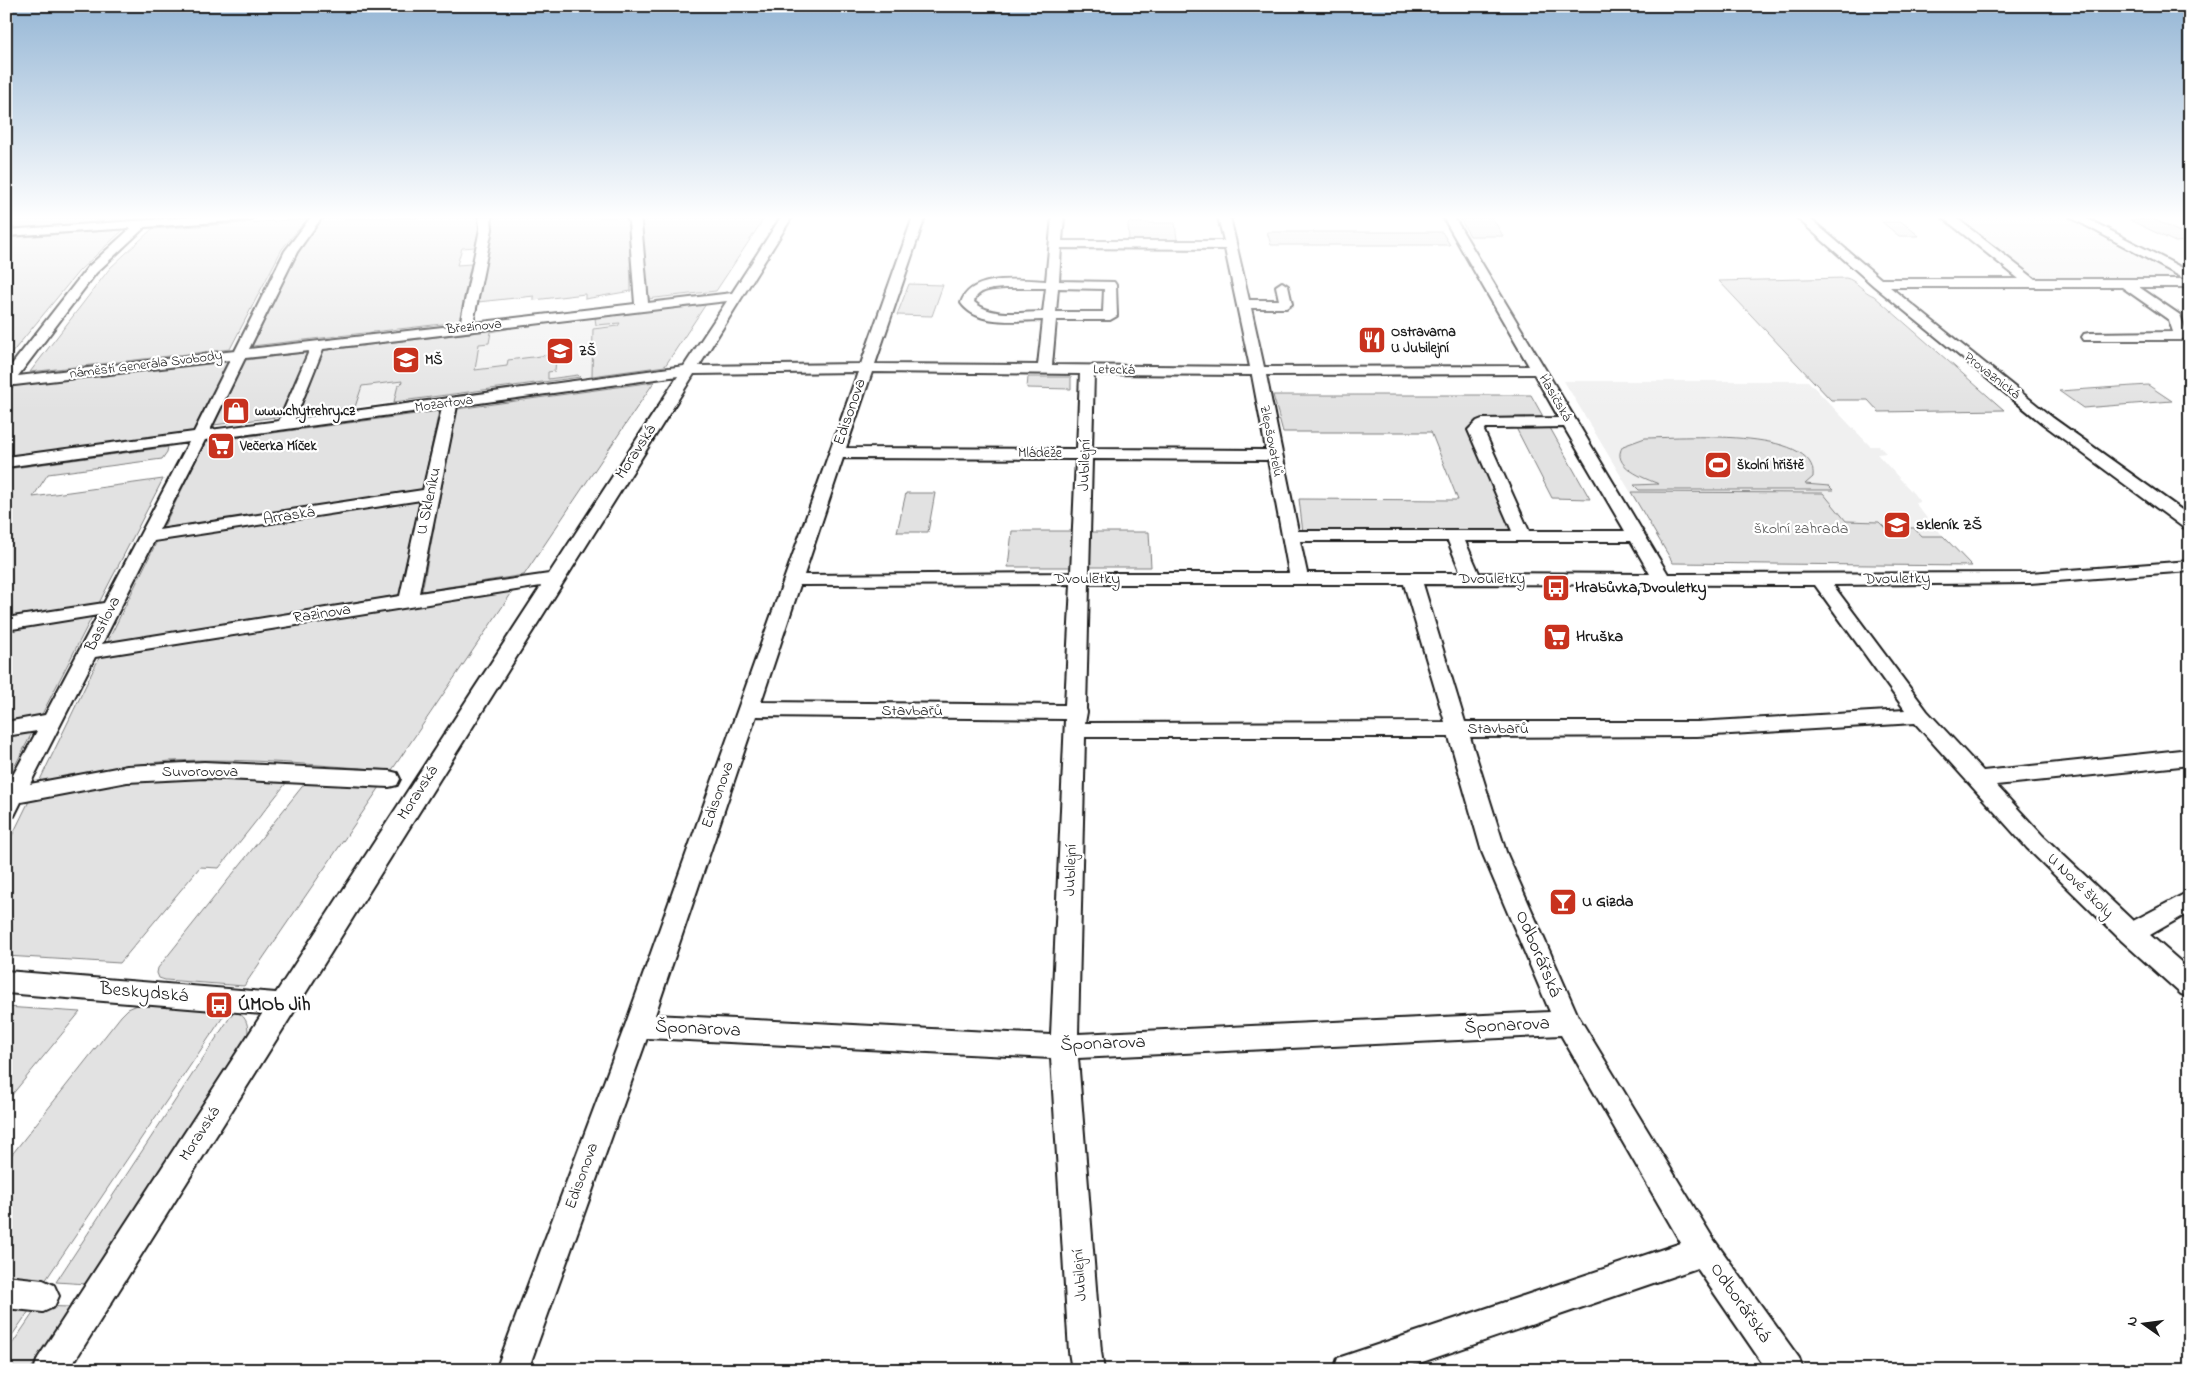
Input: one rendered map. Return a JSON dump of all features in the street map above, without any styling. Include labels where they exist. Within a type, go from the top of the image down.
[{"type":"street","points":[[7,382],[83,281]]},
{"type":"street","points":[[240,355],[276,281]]},
{"type":"street","points":[[466,328],[475,281]]},
{"type":"street","points":[[640,281],[642,308]]},
{"type":"street","name":"Moravská","points":[[50,1370],[688,370],[747,281]]},
{"type":"street","name":"Edisonova","points":[[512,1370],[638,1026],[896,281]]},
{"type":"street","name":"Zlepšovatelů","points":[[1238,281],[1258,371],[1299,578]]},
{"type":"street","name":"Hasičská","points":[[1486,281],[1662,579]]},
{"type":"street","points":[[1878,283],[2190,283]]},
{"type":"street","name":"Provaznická","points":[[1878,283],[2048,421],[2190,524]]},
{"type":"street","points":[[2089,337],[2185,339],[2175,318],[2125,283]]},
{"type":"street","points":[[1005,284],[1110,285],[1110,316],[1050,316],[996,316],[982,314],[972,309],[967,303],[968,298],[974,291],[988,286],[1005,284]]},
{"type":"street","points":[[1046,370],[1053,284]]},
{"type":"street","points":[[1243,304],[1286,304],[1282,286]]},
{"type":"street","name":"Březinova","points":[[240,355],[738,296]]},
{"type":"street","points":[[284,426],[318,345]]},
{"type":"street","name":"náměstí Generála Svobody","points":[[7,382],[240,355]]},
{"type":"street","name":"náměstí Generála Svobody","points":[[199,437],[240,355]]},
{"type":"street","name":"Letecká","points":[[688,370],[866,368],[1258,371],[1539,370]]},
{"type":"street","name":"Mozartova","points":[[199,437],[688,370]]},
{"type":"street","name":"Jubilejní","points":[[1087,370],[1082,579],[1064,1047],[1085,1352],[1088,1370]]},
{"type":"street","name":"U Skleníku","points":[[408,600],[450,403]]},
{"type":"street","points":[[1523,536],[1476,430],[1482,424],[1493,423],[1570,422]]},
{"type":"street","points":[[6,462],[199,437]]},
{"type":"street","name":"Bastlova","points":[[10,802],[50,721],[90,652],[199,437]]},
{"type":"street","name":"Mládeže","points":[[836,453],[1274,455]]},
{"type":"street","name":"Arraská","points":[[147,537],[430,494]]},
{"type":"street","points":[[1290,536],[1637,536]]},
{"type":"street","points":[[1454,536],[1472,579]]},
{"type":"street","name":"Dvouletky","points":[[794,580],[1299,578],[1820,580],[2030,578],[2190,566]]},
{"type":"street","name":"Razinova","points":[[90,652],[556,578]]},
{"type":"street","name":"Odborářská","points":[[1412,578],[1494,852],[1568,1023],[1704,1251],[1787,1370]]},
{"type":"street","name":"U Nové školy","points":[[1820,580],[1920,716],[2034,842],[2131,934],[2190,986]]},
{"type":"street","points":[[6,624],[112,607]]},
{"type":"street","name":"Stavbařů","points":[[748,710],[1076,721],[1458,729],[1697,729],[1920,716]]},
{"type":"street","points":[[6,729],[50,721]]},
{"type":"street","points":[[1977,779],[2190,757]]},
{"type":"street","name":"Suvorovova","points":[[10,802],[127,774],[194,770],[389,779]]},
{"type":"street","points":[[2131,934],[2190,900]]},
{"type":"street","name":"Beskydská","points":[[6,982],[283,1005]]},
{"type":"street","name":"Šponarova","points":[[638,1026],[1064,1047],[1568,1023]]},
{"type":"street","points":[[1350,1370],[1704,1251]]},
{"type":"street","points":[[6,1292],[43,1296]]},
{"type":"shaded area","points":[[2030,281],[2190,281],[2190,283],[2032,283]]},
{"type":"shaded area","name":"ZŠ","points":[[706,304],[665,366],[355,407],[375,344]]},
{"type":"shaded area","points":[[1564,381],[1808,381],[1870,446],[1879,446],[1886,453],[1877,454],[1913,493],[1920,502],[1915,503],[1930,522],[1972,566],[1673,563]]},
{"type":"green space","points":[[6,281],[71,281],[6,360]]},
{"type":"green space","points":[[100,281],[265,281],[230,349],[30,372]]},
{"type":"green space","points":[[284,281],[467,281],[459,322],[252,346]]},
{"type":"green space","points":[[482,281],[631,281],[631,291],[585,299],[585,294],[534,300],[534,296],[478,302]]},
{"type":"green space","points":[[646,281],[722,281],[716,291],[647,299]]},
{"type":"green space","points":[[1719,281],[1853,281],[1874,296],[2004,410],[1879,412],[1868,400],[1831,400]]},
{"type":"green space","points":[[909,284],[943,285],[932,316],[897,315]]},
{"type":"green space","points":[[706,304],[665,366],[592,376],[593,329],[618,326],[620,323],[596,325],[595,318]]},
{"type":"green space","points":[[512,328],[491,332],[489,343],[479,344],[475,370],[507,366],[508,360],[549,355],[549,358],[556,357],[555,371],[548,372],[548,379],[578,375],[580,377],[394,402],[398,385],[402,381],[362,386],[355,407],[293,415],[319,351]]},
{"type":"green space","points":[[311,352],[285,416],[214,425],[246,360]]},
{"type":"green space","points":[[239,355],[199,437],[6,462],[6,382]]},
{"type":"green space","points":[[1028,377],[1071,377],[1071,389],[1027,388]]},
{"type":"green space","points":[[654,382],[524,575],[422,591],[457,409]]},
{"type":"green space","points":[[2148,385],[2172,401],[2083,408],[2059,391]]},
{"type":"green space","points":[[1273,395],[1531,395],[1545,420],[1476,422],[1470,429],[1516,533],[1303,533],[1299,499],[1458,500],[1431,432],[1283,432]]},
{"type":"green space","points":[[439,411],[422,491],[163,528],[205,442]]},
{"type":"green space","points":[[1515,426],[1549,426],[1590,499],[1552,498]]},
{"type":"green space","name":"školní hřiště","points":[[1713,437],[1742,438],[1770,442],[1794,449],[1809,461],[1813,477],[1805,484],[1829,486],[1833,490],[1639,490],[1634,485],[1659,484],[1631,471],[1621,460],[1620,453],[1623,446],[1645,438]]},
{"type":"green space","points":[[168,447],[162,459],[48,474],[33,497],[163,479],[99,603],[6,617],[6,469]]},
{"type":"green space","name":"školní zahrada","points":[[1631,492],[1823,493],[1846,521],[1879,522],[1885,528],[1914,528],[1921,536],[1943,536],[1972,566],[1673,563]]},
{"type":"green space","points":[[906,493],[935,493],[928,532],[897,532]]},
{"type":"green space","points":[[420,500],[399,595],[107,643],[158,539]]},
{"type":"green space","points":[[1012,531],[1072,531],[1071,567],[1008,567]]},
{"type":"green space","points":[[1091,532],[1149,532],[1151,567],[1090,567]]},
{"type":"green space","points":[[515,588],[392,770],[254,761],[198,760],[154,762],[39,782],[100,656]]},
{"type":"green space","points":[[93,615],[41,716],[6,722],[6,629]]},
{"type":"green space","points":[[33,731],[6,783],[6,736]]},
{"type":"green space","points":[[170,778],[287,782],[219,868],[200,867],[120,963],[6,956],[6,848],[30,799],[132,781]]},
{"type":"green space","points":[[305,783],[380,787],[244,986],[159,978],[158,968]]},
{"type":"green space","points":[[142,1003],[229,1008],[43,1284],[6,1281],[6,1162],[121,1016],[128,1009]]},
{"type":"green space","points":[[6,1007],[80,1012],[6,1102]]},
{"type":"green space","points":[[234,1011],[245,1019],[248,1033],[87,1284],[56,1282]]},
{"type":"green space","points":[[38,1306],[70,1307],[30,1370],[6,1370],[6,1353]]},
{"type":"green space","points":[[6,1310],[29,1311],[6,1344]]},
{"type":"place","name":"Ostravarna U Jubilejní","points":[[1372,340]]},
{"type":"place","name":"ZŠ","points":[[560,351]]},
{"type":"place","name":"MŠ","points":[[406,360]]},
{"type":"place","name":"www.chytrehry.cz","points":[[236,411]]},
{"type":"place","name":"Večerka Míček","points":[[221,446]]},
{"type":"place","name":"školní hřiště","points":[[1718,465]]},
{"type":"place","name":"skleník ZŠ","points":[[1897,525]]},
{"type":"place","name":"Hrabůvka,Dvouletky","points":[[1556,588]]},
{"type":"place","name":"Hruška","points":[[1557,637]]},
{"type":"place","name":"U Gizda","points":[[1563,902]]},
{"type":"place","name":"ÚMOb Jih","points":[[219,1005]]}]
